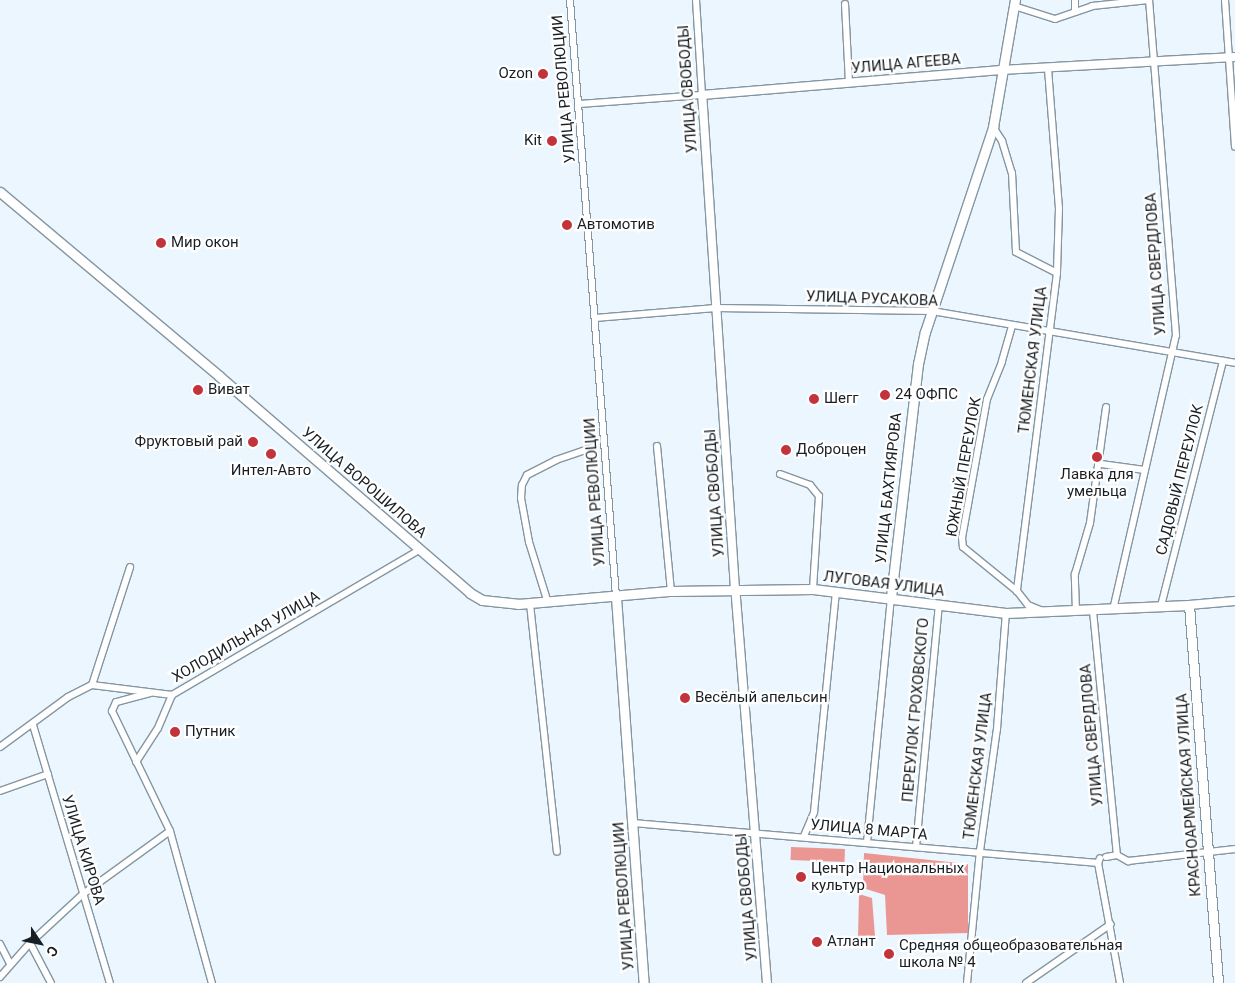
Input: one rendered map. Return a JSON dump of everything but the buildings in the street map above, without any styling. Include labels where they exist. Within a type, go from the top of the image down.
[{"type":"main road","name":"УЛИЦА БАХТИЯРОВА","points":[[891,597],[918,364],[932,311],[993,127],[1014,3]]},
{"type":"main road","name":"УЛИЦА ВОРОШИЛОВА","points":[[0,192],[226,382],[419,550],[482,600],[530,604]]},
{"type":"main road","name":"ЛУГОВАЯ УЛИЦА","points":[[530,604],[671,591],[813,589],[1006,612],[1093,611],[1188,605]]},
{"type":"main road","name":"УЛИЦА РЕВОЛЮЦИИ","points":[[616,597],[644,983]]},
{"type":"main road","name":"КРАСНОАРМЕЙСКАЯ УЛИЦА","points":[[1188,605],[1206,851],[1218,983]]},
{"type":"street","name":"УЛИЦА РЕВОЛЮЦИИ","points":[[570,0],[616,597]]},
{"type":"street","name":"УЛИЦА СВОБОДЫ","points":[[696,0],[735,589],[768,983]]},
{"type":"street","points":[[1075,0],[1075,12]]},
{"type":"street","points":[[1014,3],[1055,19],[1092,6],[1149,0]]},
{"type":"street","name":"УЛИЦА СВЕРДЛОВА","points":[[1113,610],[1176,335],[1149,0]]},
{"type":"street","points":[[1225,0],[1232,57],[1235,147]]},
{"type":"street","points":[[845,4],[849,83]]},
{"type":"street","name":"УЛИЦА АГЕЕВА","points":[[579,104],[702,96],[1002,70],[1048,69],[1232,57]]},
{"type":"street","name":"ТЮМЕНСКАЯ УЛИЦА","points":[[1017,592],[1057,273],[1059,208],[1048,69]]},
{"type":"street","name":"ТЮМЕНСКАЯ УЛИЦА","points":[[993,127],[1002,141],[1012,173],[1016,252],[1057,273]]},
{"type":"street","name":"УЛИЦА РУСАКОВА","points":[[595,318],[716,308],[932,311],[1235,363]]},
{"type":"street","name":"ЮЖНЫЙ ПЕРЕУЛОК","points":[[1012,326],[1002,362],[987,399],[962,538],[964,546],[1017,592]]},
{"type":"street","name":"САДОВЫЙ ПЕРЕУЛОК","points":[[1161,606],[1223,361]]},
{"type":"street","points":[[1076,611],[1075,574],[1090,523],[1101,464],[1106,407]]},
{"type":"street","points":[[657,446],[671,591]]},
{"type":"street","points":[[548,603],[529,542],[521,498],[522,485],[527,475],[534,471],[556,460],[594,447]]},
{"type":"street","points":[[1101,464],[1145,470]]},
{"type":"street","points":[[780,474],[810,485],[820,496],[813,589]]},
{"type":"street","name":"ХОЛОДИЛЬНАЯ УЛИЦА","points":[[92,685],[172,695],[419,550]]},
{"type":"street","points":[[0,747],[33,725],[68,697],[92,685],[130,567]]},
{"type":"street","points":[[804,836],[814,812],[836,591]]},
{"type":"street","points":[[1017,592],[1028,605],[1046,612]]},
{"type":"street","name":"УЛИЦА БАХТИЯРОВА","points":[[867,842],[891,597]]},
{"type":"street","name":"ЛУГОВАЯ УЛИЦА","points":[[1188,605],[1235,601]]},
{"type":"street","points":[[530,604],[557,852]]},
{"type":"street","name":"ПЕРЕУЛОК ГРОХОВСКОГО","points":[[916,847],[939,604]]},
{"type":"street","name":"УЛИЦА СВЕРДЛОВА","points":[[1093,611],[1117,855]]},
{"type":"street","name":"ТЮМЕНСКАЯ УЛИЦА","points":[[967,983],[980,851],[997,729],[1006,612]]},
{"type":"street","points":[[154,692],[121,700],[113,707],[136,762],[170,831],[212,983]]},
{"type":"street","points":[[136,762],[158,728],[172,695]]},
{"type":"street","name":"УЛИЦА КИРОВА","points":[[33,725],[110,983]]},
{"type":"street","points":[[0,791],[48,774]]},
{"type":"street","name":"УЛИЦА 8 МАРТА","points":[[633,823],[756,835],[804,836],[916,847],[1101,859],[1117,855],[1128,861],[1235,849]]},
{"type":"street","points":[[0,977],[30,943],[83,894],[170,831]]},
{"type":"street","points":[[1101,859],[1120,983]]},
{"type":"street","points":[[1029,982],[1111,924]]},
{"type":"street","points":[[30,943],[52,983]]},
{"type":"street","points":[[0,944],[10,964]]},
{"type":"shaded area","points":[[791,847],[845,849],[845,862],[791,860]]},
{"type":"shaded area","points":[[864,853],[968,864],[968,933],[887,935],[885,895],[863,888]]},
{"type":"shaded area","points":[[859,894],[872,898],[875,936],[858,938]]},
{"type":"place","name":"Ozon","points":[[543,74]]},
{"type":"place","name":"Kit","points":[[552,141]]},
{"type":"place","name":"Автомотив","points":[[567,225]]},
{"type":"place","name":"Мир окон","points":[[161,243]]},
{"type":"place","name":"Виват","points":[[198,390]]},
{"type":"place","name":"24 ОФПС","points":[[885,395]]},
{"type":"place","name":"Шегг","points":[[814,399]]},
{"type":"place","name":"Фруктовый рай","points":[[253,442]]},
{"type":"place","name":"Доброцен","points":[[786,450]]},
{"type":"place","name":"Интел-Авто","points":[[271,454]]},
{"type":"place","name":"Лавка для умельца","points":[[1097,457]]},
{"type":"place","name":"Весёлый апельсин","points":[[685,698]]},
{"type":"place","name":"Путник","points":[[175,732]]},
{"type":"place","name":"Центр Национальных культур","points":[[801,877]]},
{"type":"place","name":"Атлант","points":[[817,942]]},
{"type":"place","name":"Средняя общеобразовательная школа № 4","points":[[889,954]]}]
